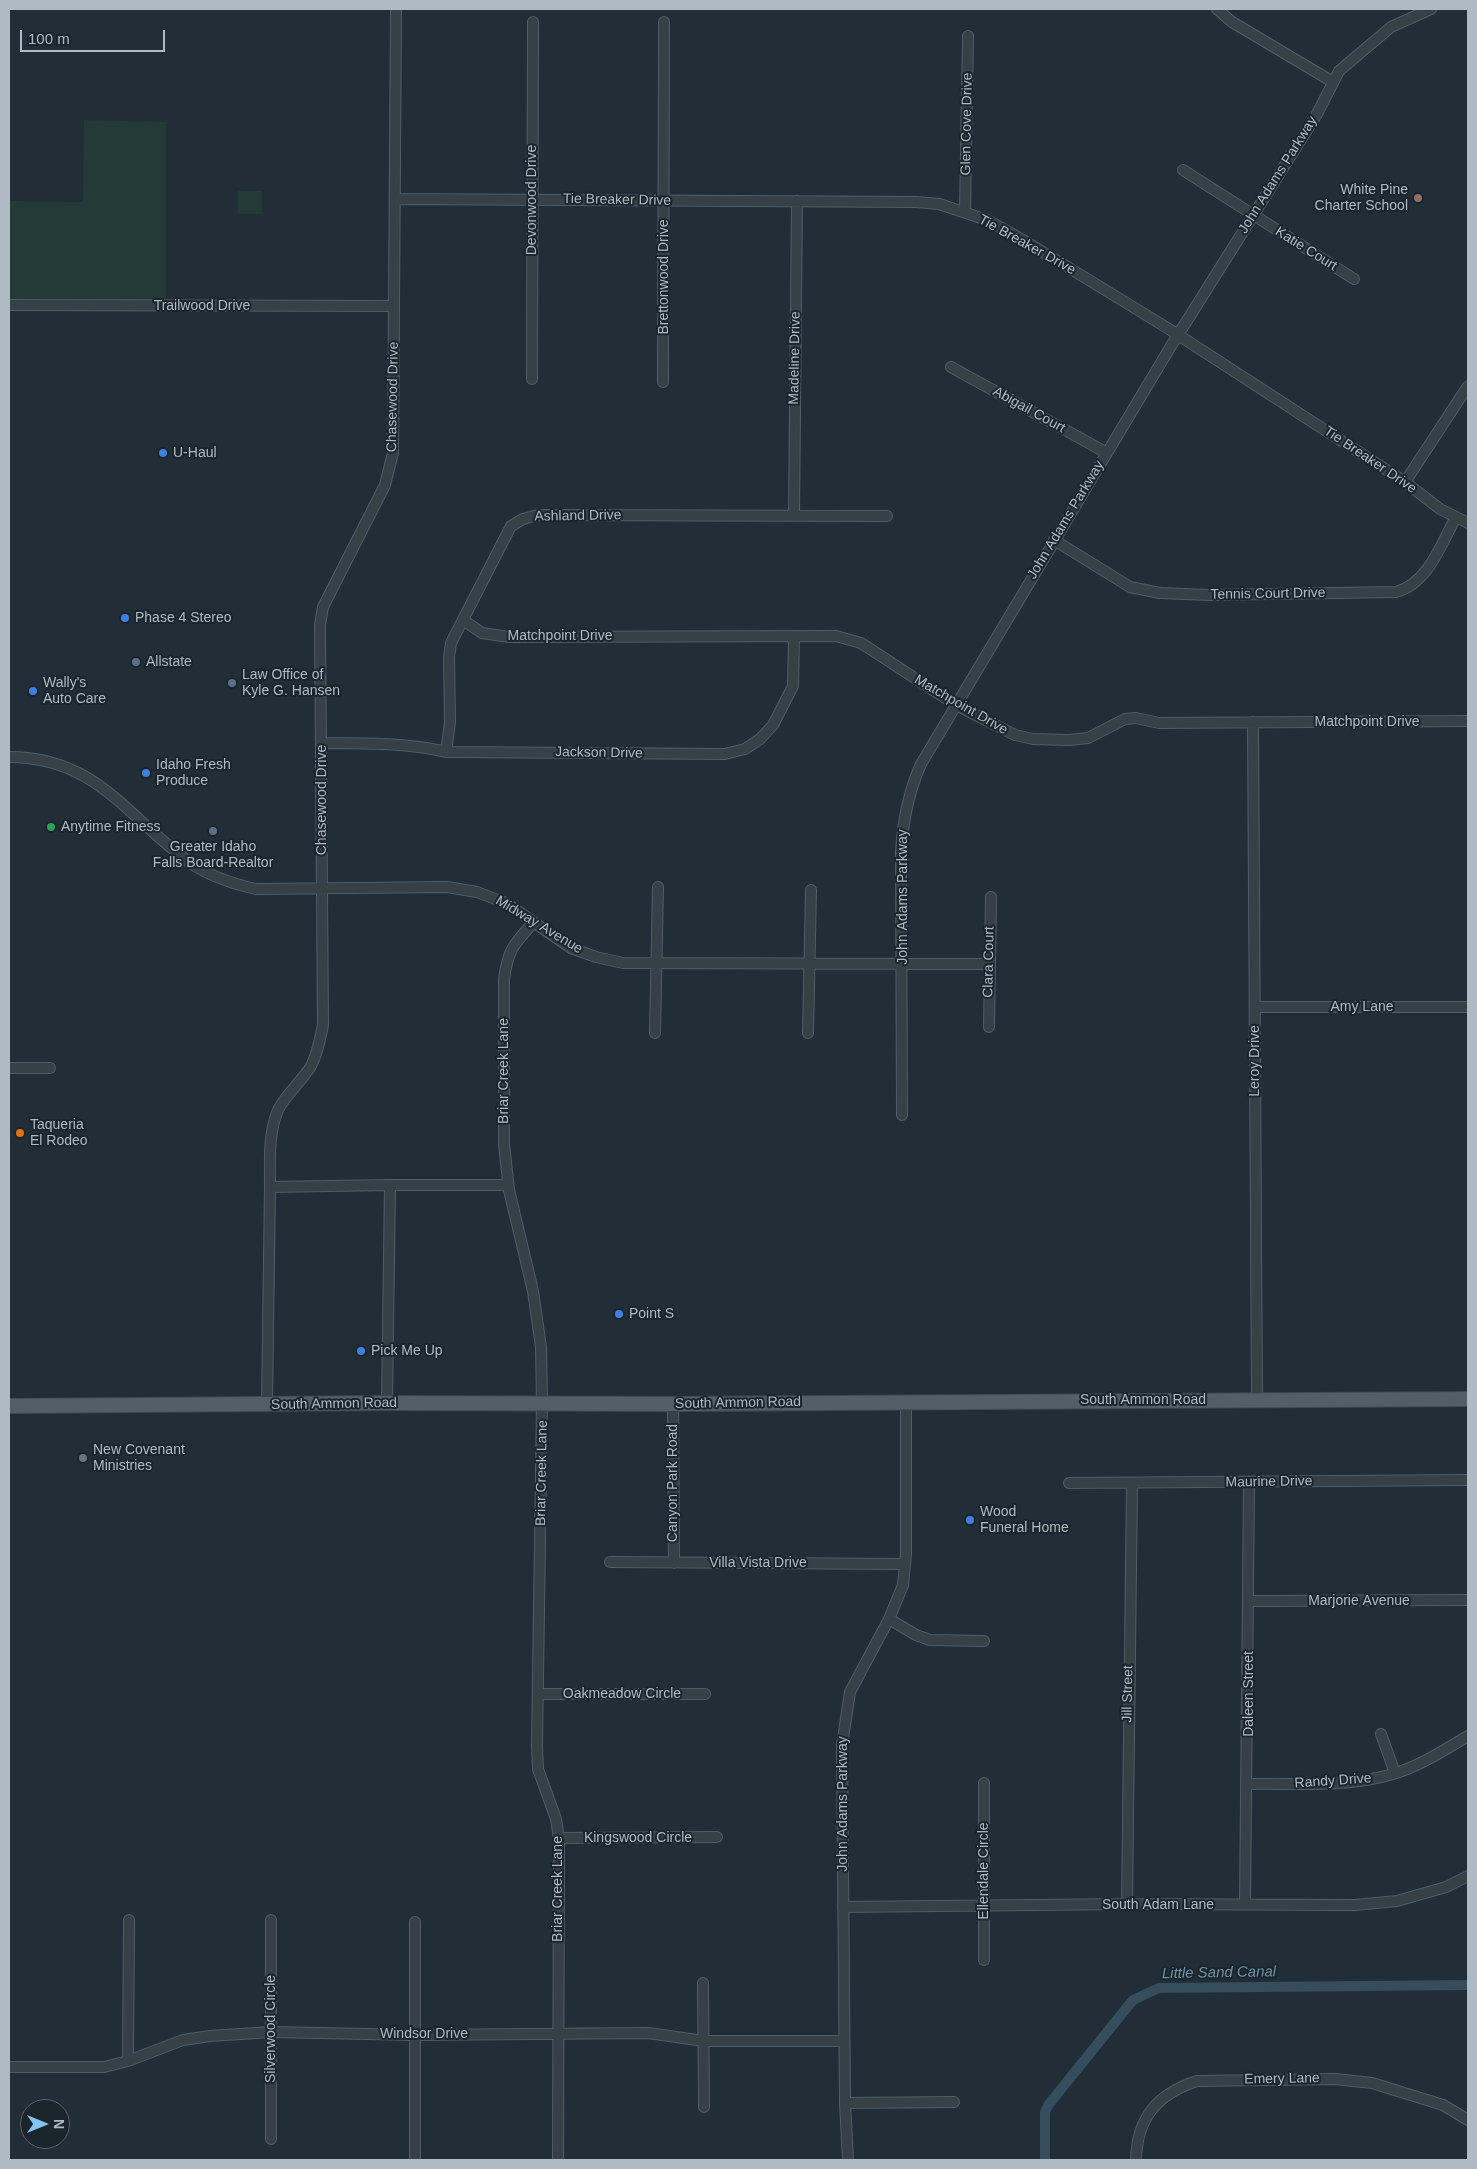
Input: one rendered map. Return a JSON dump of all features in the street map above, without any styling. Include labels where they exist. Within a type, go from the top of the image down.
[{"type":"main road","name":"South Ammon Road","points":[[9,1406],[1468,1399]]},
{"type":"street","name":"Chasewood Drive","points":[[267,1404],[270,1140],[280,1107],[310,1066],[319,1047],[323,1025],[320,624],[323,607],[386,485],[391,470],[393,453],[396,9]]},
{"type":"street","points":[[1217,9],[1232,22],[1333,82]]},
{"type":"street","name":"John Adams Parkway","points":[[902,1116],[901,851],[903,821],[911,787],[921,764],[1178,335],[1317,114],[1339,70],[1391,27],[1431,9]]},
{"type":"street","name":"Devonwood Drive","points":[[532,378],[533,22]]},
{"type":"street","name":"Brettonwood Drive","points":[[663,382],[664,22]]},
{"type":"street","name":"Glen Cove Drive","points":[[965,212],[968,36]]},
{"type":"street","name":"Katie Court","points":[[1183,170],[1354,279]]},
{"type":"street","name":"Tie Breaker Drive","points":[[395,199],[916,202],[939,204],[987,220],[1025,241],[1178,335],[1405,482],[1440,509],[1468,523]]},
{"type":"street","name":"Madeline Drive","points":[[794,515],[797,201]]},
{"type":"street","name":"Trailwood Drive","points":[[9,305],[394,306]]},
{"type":"street","name":"Abigail Court","points":[[951,367],[1107,453]]},
{"type":"street","points":[[1405,482],[1468,386]]},
{"type":"street","name":"Ashland Drive","points":[[446,752],[450,722],[449,658],[451,643],[511,526],[523,519],[538,515],[887,516]]},
{"type":"street","name":"Tennis Court Drive","points":[[1054,540],[1130,587],[1160,593],[1208,595],[1396,592],[1407,589],[1424,574],[1456,517]]},
{"type":"street","name":"Matchpoint Drive","points":[[463,620],[482,633],[508,637],[836,636],[861,643],[956,705],[1015,735],[1051,740],[1088,738],[1125,719],[1136,718],[1159,723],[1468,722]]},
{"type":"street","name":"Jackson Drive","points":[[322,743],[400,744],[424,746],[446,752],[725,754],[745,749],[760,739],[773,725],[793,686],[794,636]]},
{"type":"street","name":"Leroy Drive","points":[[1253,722],[1257,1399]]},
{"type":"street","name":"Midway Avenue","points":[[9,758],[42,760],[67,766],[104,788],[190,862],[217,878],[256,889],[447,887],[477,892],[506,903],[571,948],[596,957],[622,963],[989,964]]},
{"type":"street","points":[[655,1033],[658,887]]},
{"type":"street","points":[[808,1033],[811,890]]},
{"type":"street","name":"Clara Court","points":[[988,1027],[991,897]]},
{"type":"street","name":"Briar Creek Lane","points":[[534,922],[515,943],[507,957],[504,979],[504,1144],[508,1185],[534,1300],[541,1347],[539,1694],[536,1746],[538,1769],[556,1819],[559,1838],[558,2160]]},
{"type":"street","name":"Amy Lane","points":[[1255,1007],[1468,1007]]},
{"type":"street","points":[[9,1068],[50,1068]]},
{"type":"street","points":[[270,1187],[508,1185]]},
{"type":"street","points":[[387,1403],[390,1186]]},
{"type":"street","name":"John Adams Parkway","points":[[848,2160],[844,2041],[842,1745],[850,1692],[889,1619],[903,1585],[905,1564],[906,1401]]},
{"type":"street","name":"Canyon Park Road","points":[[673,1404],[674,1562]]},
{"type":"street","name":"Maurine Drive","points":[[1069,1483],[1468,1480]]},
{"type":"street","name":"Daleen Street","points":[[1245,1905],[1248,1784],[1249,1483]]},
{"type":"street","name":"Jill Street","points":[[1127,1904],[1132,1484]]},
{"type":"street","name":"Villa Vista Drive","points":[[610,1562],[905,1564]]},
{"type":"street","name":"Marjorie Avenue","points":[[1249,1601],[1468,1600]]},
{"type":"street","points":[[889,1619],[916,1635],[930,1640],[984,1641]]},
{"type":"street","name":"Oakmeadow Circle","points":[[539,1694],[705,1694]]},
{"type":"street","points":[[1381,1734],[1395,1774]]},
{"type":"street","name":"Randy Drive","points":[[1248,1784],[1332,1784],[1369,1780],[1395,1774],[1434,1757],[1468,1736]]},
{"type":"street","name":"Ellendale Circle","points":[[984,1783],[984,1960]]},
{"type":"street","name":"Kingswood Circle","points":[[559,1838],[717,1837]]},
{"type":"street","name":"South Adam Lane","points":[[844,1907],[1127,1904],[1355,1905],[1397,1901],[1446,1888],[1468,1876]]},
{"type":"street","points":[[128,2060],[129,1920]]},
{"type":"street","name":"Silverwood Circle","points":[[270,1920],[272,2139]]},
{"type":"street","points":[[415,1922],[415,2160]]},
{"type":"street","points":[[703,1983],[704,2107]]},
{"type":"street","name":"Windsor Drive","points":[[9,2067],[104,2067],[183,2040],[210,2036],[271,2032],[415,2035],[648,2033],[704,2041],[844,2041]]},
{"type":"street","name":"Emery Lane","points":[[1136,2160],[1136,2148],[1142,2126],[1152,2109],[1166,2095],[1180,2086],[1197,2081],[1335,2079],[1372,2083],[1443,2105],[1468,2120]]},
{"type":"street","points":[[845,2103],[954,2102]]},
{"type":"green space","points":[[84,120],[166,122],[166,305],[9,305],[9,201],[83,202]]},
{"type":"green space","points":[[238,191],[262,191],[262,214],[238,214]]},
{"type":"waterway","name":"Little Sand Canal","points":[[1045,2160],[1045,2112],[1049,2104],[1133,2000],[1159,1988],[1468,1985]]},
{"type":"place","name":"White Pine Charter School","points":[[1418,198]]},
{"type":"place","name":"U-Haul","points":[[163,453]]},
{"type":"place","name":"Phase 4 Stereo","points":[[125,618]]},
{"type":"place","name":"Allstate","points":[[136,662]]},
{"type":"place","name":"Law Office of Kyle G. Hansen","points":[[232,683]]},
{"type":"place","name":"Wally's Auto Care","points":[[33,691]]},
{"type":"place","name":"Idaho Fresh Produce","points":[[146,773]]},
{"type":"place","name":"Anytime Fitness","points":[[51,827]]},
{"type":"place","name":"Greater Idaho Falls Board-Realtor","points":[[213,831]]},
{"type":"place","name":"Taqueria El Rodeo","points":[[20,1133]]},
{"type":"place","name":"Point S","points":[[619,1314]]},
{"type":"place","name":"Pick Me Up","points":[[361,1351]]},
{"type":"place","name":"New Covenant Ministries","points":[[83,1458]]},
{"type":"place","name":"Wood Funeral Home","points":[[970,1520]]}]
